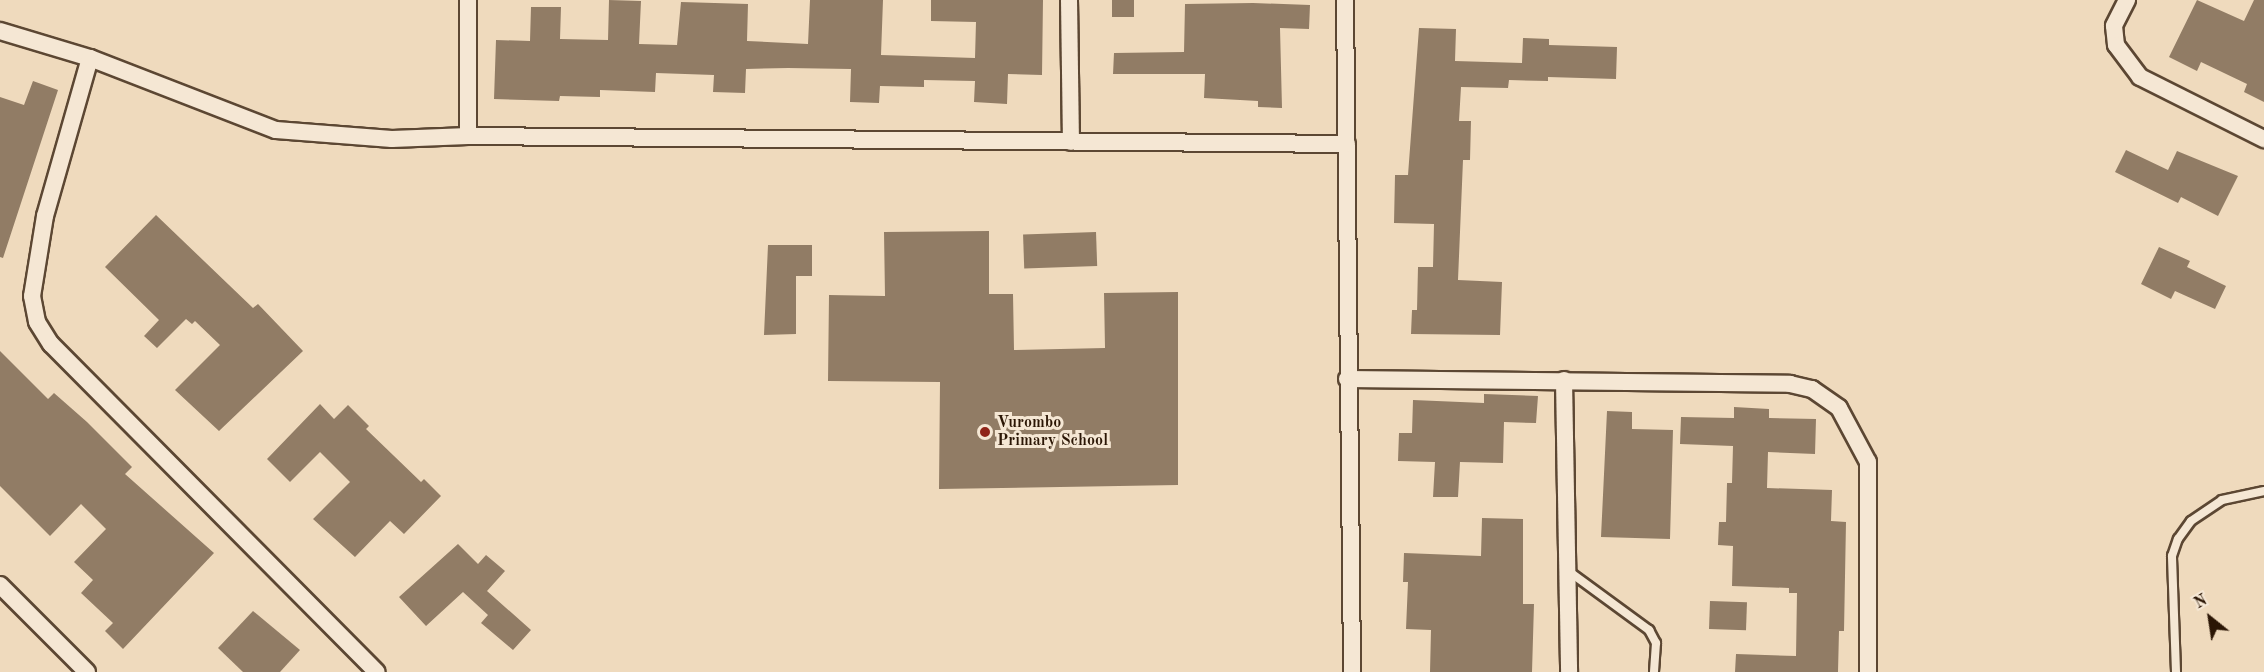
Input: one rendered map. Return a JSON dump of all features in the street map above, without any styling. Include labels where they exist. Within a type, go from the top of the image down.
[{"type":"street","points":[[468,0],[468,136]]},
{"type":"street","points":[[1069,0],[1071,142]]},
{"type":"street","points":[[1346,0],[1347,379],[1352,672]]},
{"type":"street","points":[[2127,0],[2114,26],[2116,45],[2140,77],[2264,139]]},
{"type":"street","points":[[0,31],[90,58],[265,128],[392,139],[468,136],[1347,144]]},
{"type":"street","points":[[90,58],[45,216],[32,296],[37,322],[51,344],[377,672]]},
{"type":"street","points":[[1347,379],[1791,384],[1812,389],[1839,408],[1869,462],[1868,672]]},
{"type":"street","points":[[1564,380],[1565,568],[1569,672]]},
{"type":"street","points":[[0,585],[87,672]]},
{"type":"lane","points":[[2176,672],[2172,556],[2178,539],[2191,521],[2222,500],[2264,491]]},
{"type":"lane","points":[[1565,568],[1649,630],[1656,643],[1654,672]]},
{"type":"building","points":[[609,0],[641,1],[639,44],[677,45],[681,2],[748,4],[747,41],[808,44],[810,0],[883,0],[881,55],[975,58],[976,22],[931,21],[931,0],[1043,0],[1042,75],[1008,74],[1007,104],[974,102],[975,81],[924,80],[924,87],[880,86],[879,103],[850,102],[851,69],[788,68],[746,69],[745,93],[713,92],[714,75],[656,73],[655,92],[600,90],[600,97],[560,96],[559,101],[494,99],[496,40],[530,41],[531,7],[561,7],[560,39],[608,40]]},
{"type":"building","points":[[1112,0],[1134,0],[1134,17],[1112,17]]},
{"type":"building","points":[[2197,0],[2244,21],[2254,0],[2264,0],[2264,102],[2244,92],[2247,84],[2201,62],[2197,71],[2169,57]]},
{"type":"building","points":[[1185,4],[1310,5],[1309,29],[1280,28],[1282,108],[1258,107],[1258,101],[1204,98],[1205,74],[1113,74],[1114,53],[1184,52]]},
{"type":"building","points":[[1419,28],[1456,29],[1455,61],[1522,63],[1523,38],[1549,39],[1549,45],[1617,47],[1616,79],[1548,77],[1548,81],[1509,80],[1508,88],[1461,87],[1459,121],[1471,121],[1470,160],[1463,160],[1458,280],[1502,282],[1500,335],[1411,334],[1412,310],[1417,310],[1418,267],[1433,267],[1434,224],[1394,223],[1395,175],[1408,175]]},
{"type":"building","points":[[33,81],[58,90],[3,258],[0,257],[0,97],[24,105]]},
{"type":"building","points":[[2126,150],[2168,170],[2177,151],[2238,176],[2218,216],[2181,197],[2178,203],[2115,172]]},
{"type":"building","points":[[156,215],[253,308],[258,304],[303,351],[219,431],[175,390],[220,345],[195,321],[192,324],[186,319],[157,348],[144,336],[159,320],[105,267]]},
{"type":"building","points":[[989,231],[989,294],[1013,294],[1014,350],[1105,348],[1104,293],[1178,292],[1178,485],[939,489],[940,382],[828,381],[829,295],[885,296],[884,232]]},
{"type":"building","points":[[1096,232],[1097,266],[1024,269],[1023,235]]},
{"type":"building","points":[[768,245],[812,245],[812,276],[796,276],[796,334],[764,335]]},
{"type":"building","points":[[2159,247],[2190,261],[2187,267],[2226,286],[2215,309],[2175,291],[2171,299],[2141,284]]},
{"type":"building","points":[[0,351],[48,399],[54,393],[87,422],[132,467],[125,474],[214,553],[123,649],[105,631],[113,623],[81,593],[93,580],[74,562],[106,529],[81,504],[50,536],[0,486]]},
{"type":"building","points":[[1484,394],[1538,396],[1536,423],[1504,422],[1503,463],[1460,462],[1458,497],[1433,497],[1435,462],[1398,461],[1399,433],[1412,433],[1413,400],[1484,403]]},
{"type":"building","points":[[320,404],[334,419],[348,405],[369,426],[366,429],[421,482],[424,479],[441,496],[404,534],[390,521],[355,557],[313,519],[350,482],[320,452],[290,482],[267,459]]},
{"type":"building","points":[[1734,407],[1769,409],[1769,418],[1816,419],[1815,454],[1768,452],[1767,488],[1832,490],[1831,521],[1846,522],[1844,631],[1839,631],[1838,672],[1735,672],[1736,654],[1796,656],[1797,593],[1789,593],[1789,588],[1732,586],[1733,546],[1718,545],[1719,522],[1726,522],[1727,483],[1732,483],[1733,446],[1680,444],[1681,417],[1734,418]]},
{"type":"building","points":[[1607,411],[1632,412],[1632,429],[1673,430],[1670,539],[1601,537]]},
{"type":"building","points":[[1482,518],[1523,519],[1523,604],[1534,604],[1532,672],[1430,672],[1431,630],[1406,629],[1408,582],[1403,582],[1404,553],[1481,556]]},
{"type":"building","points":[[458,544],[478,564],[486,555],[505,571],[487,591],[531,630],[513,650],[481,623],[488,615],[463,592],[426,626],[399,597]]},
{"type":"building","points":[[1710,601],[1747,602],[1746,630],[1709,629]]},
{"type":"building","points":[[253,611],[300,650],[280,672],[243,672],[218,648]]},
{"type":"place","name":"Vurombo Primary School","points":[[985,432]]}]
